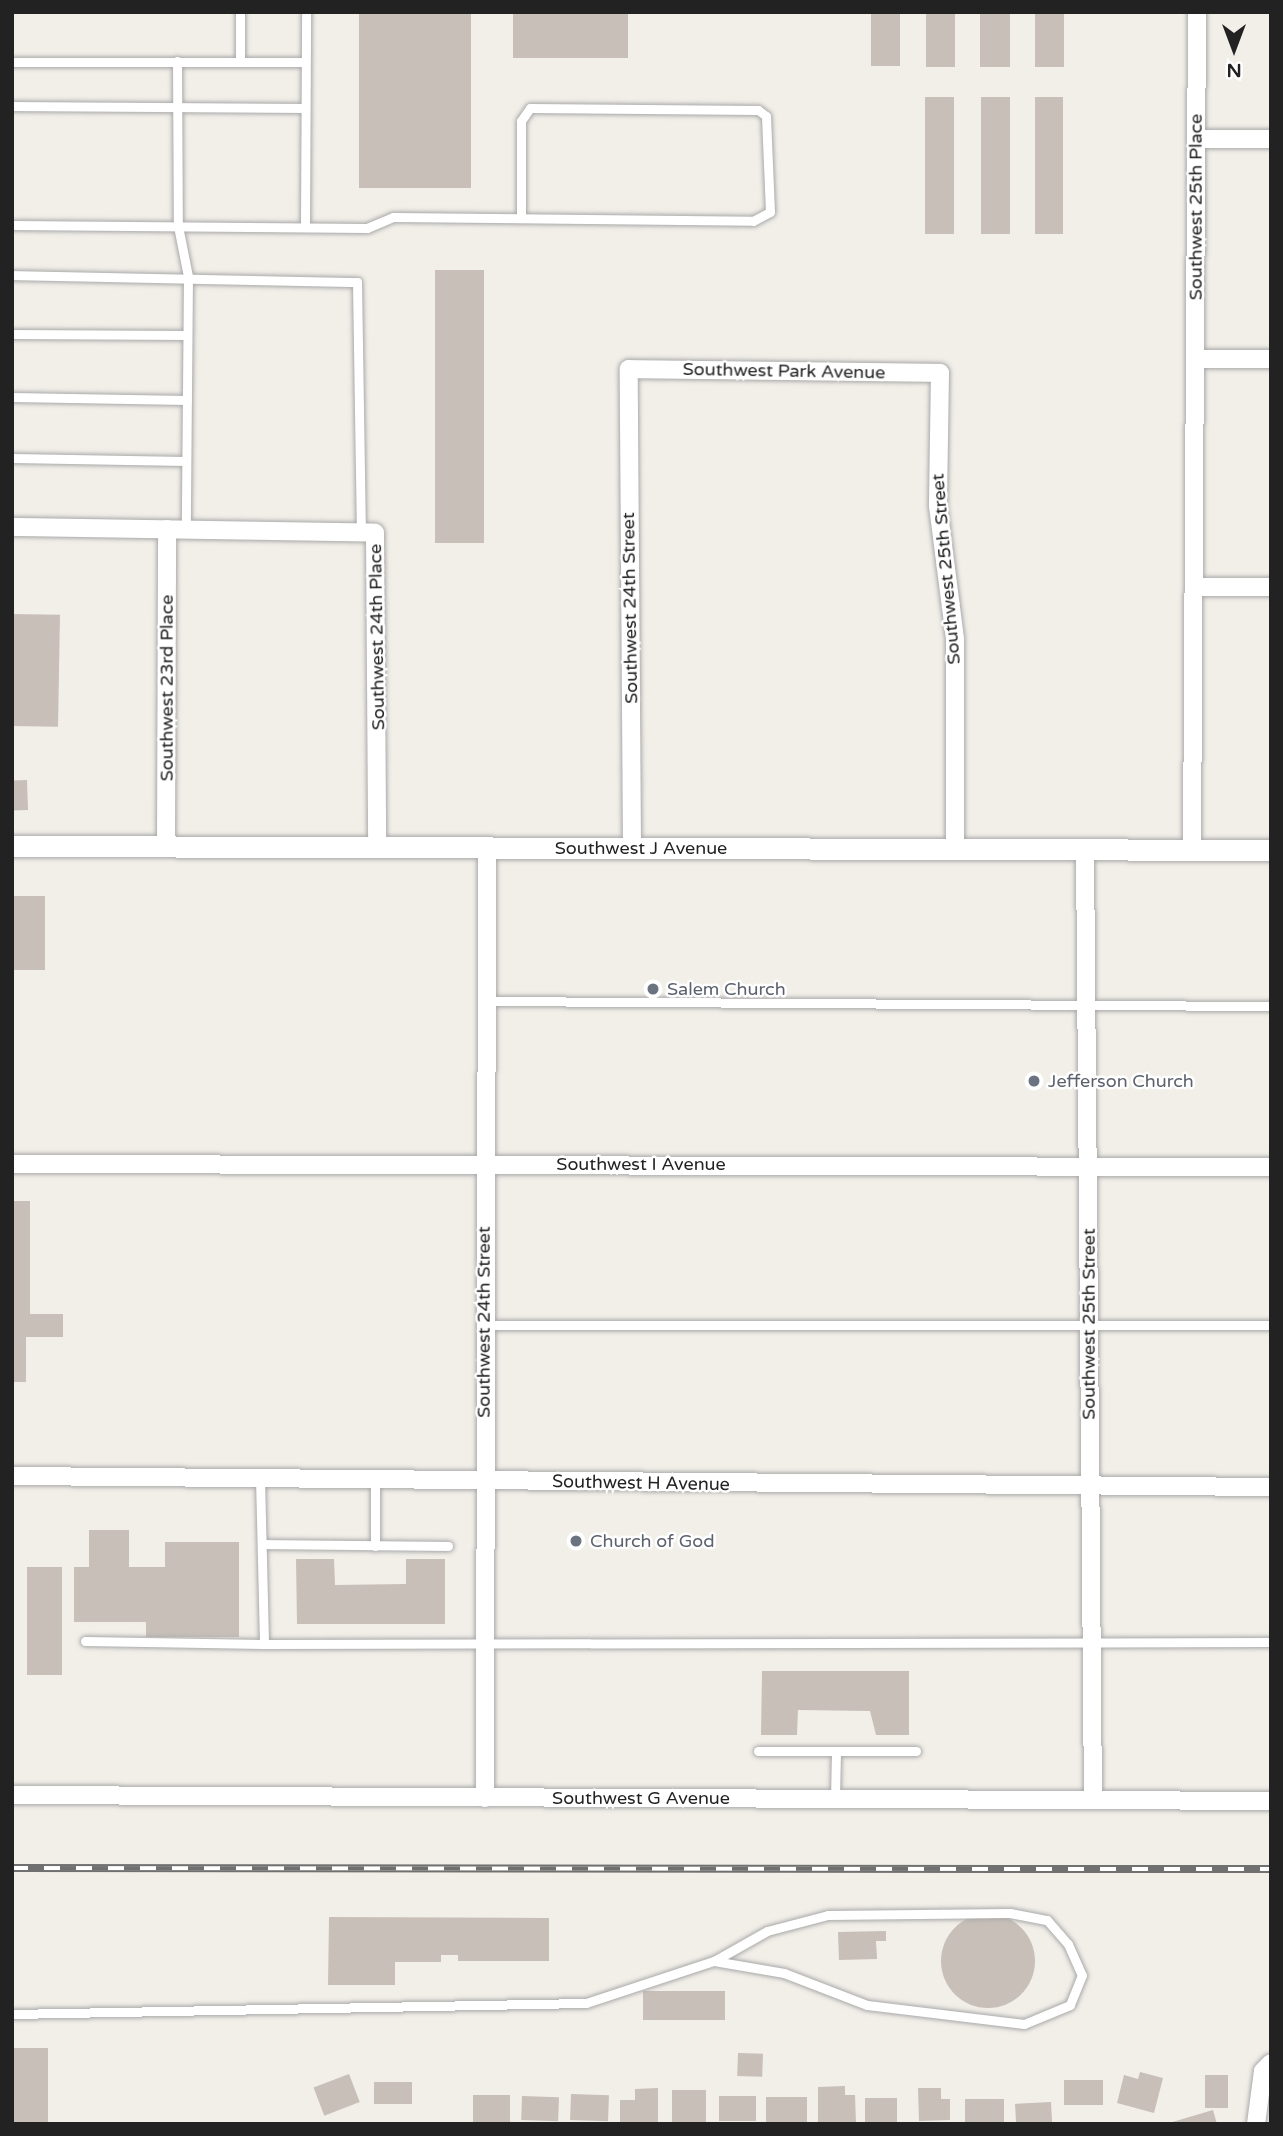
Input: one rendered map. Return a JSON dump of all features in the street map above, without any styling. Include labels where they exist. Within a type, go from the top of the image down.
[{"type":"street","name":"Southwest 25th Place","points":[[1192,849],[1197,12]]},
{"type":"street","points":[[1196,139],[1271,139]]},
{"type":"street","points":[[1195,359],[1271,359]]},
{"type":"street","name":"Southwest Park Avenue","points":[[629,369],[940,373]]},
{"type":"street","name":"Southwest 24th Street","points":[[629,369],[632,848]]},
{"type":"street","name":"Southwest 25th Street","points":[[940,373],[937,506],[954,639],[955,849]]},
{"type":"street","name":"Southwest 24th Place","points":[[12,527],[361,530],[375,533],[380,545],[377,847]]},
{"type":"street","name":"Southwest 23rd Place","points":[[166,846],[167,529]]},
{"type":"street","points":[[1194,587],[1271,587]]},
{"type":"street","name":"Southwest J Avenue","points":[[12,846],[1271,850]]},
{"type":"street","name":"Southwest 24th Street","points":[[485,1798],[484,1163],[488,1001],[487,847]]},
{"type":"street","name":"Southwest 25th Street","points":[[1085,849],[1093,1800]]},
{"type":"street","name":"Southwest I Avenue","points":[[12,1164],[484,1163],[1271,1167]]},
{"type":"street","name":"Southwest H Avenue","points":[[12,1476],[1271,1487]]},
{"type":"street","name":"Southwest G Avenue","points":[[12,1795],[1271,1801]]},
{"type":"street","points":[[1256,2124],[1267,2067]]},
{"type":"lane","points":[[240,12],[240,62]]},
{"type":"lane","points":[[305,227],[306,12]]},
{"type":"lane","points":[[177,61],[178,226],[188,276],[186,529]]},
{"type":"lane","points":[[12,62],[305,62]]},
{"type":"lane","points":[[12,106],[304,108]]},
{"type":"lane","points":[[12,225],[367,228],[393,217],[521,218],[765,219],[766,116],[758,110],[530,108],[520,121],[521,218]]},
{"type":"lane","points":[[12,275],[188,276],[357,282],[361,530]]},
{"type":"lane","points":[[12,334],[187,335]]},
{"type":"lane","points":[[12,397],[187,400]]},
{"type":"lane","points":[[12,458],[186,461]]},
{"type":"lane","points":[[488,1001],[1271,1006]]},
{"type":"lane","points":[[484,1325],[1271,1325]]},
{"type":"lane","points":[[260,1478],[264,1644]]},
{"type":"lane","points":[[374,1480],[374,1546]]},
{"type":"lane","points":[[262,1544],[447,1546]]},
{"type":"lane","points":[[85,1641],[484,1645],[1271,1642]]},
{"type":"lane","points":[[758,1751],[916,1751]]},
{"type":"lane","points":[[835,1799],[836,1751]]},
{"type":"lane","points":[[12,2014],[586,2003],[714,1961],[767,1931],[828,1915],[1010,1913],[1047,1920],[1068,1944],[1082,1975],[1070,2005],[1024,2024],[867,2005],[784,1973],[714,1961]]},
{"type":"building","points":[[359,12],[471,12],[471,188],[359,188]]},
{"type":"building","points":[[513,12],[628,12],[628,58],[513,58]]},
{"type":"building","points":[[871,12],[900,12],[900,66],[871,66]]},
{"type":"building","points":[[926,12],[955,12],[955,67],[926,67]]},
{"type":"building","points":[[980,12],[1010,12],[1010,67],[980,67]]},
{"type":"building","points":[[1035,12],[1064,12],[1064,67],[1035,67]]},
{"type":"building","points":[[925,97],[954,97],[954,234],[925,234]]},
{"type":"building","points":[[981,97],[1010,97],[1010,234],[981,234]]},
{"type":"building","points":[[1035,97],[1063,97],[1063,234],[1035,234]]},
{"type":"building","points":[[435,270],[484,270],[484,543],[435,543]]},
{"type":"building","points":[[12,614],[60,615],[58,727],[12,726]]},
{"type":"building","points":[[27,780],[28,810],[13,811],[12,781]]},
{"type":"building","points":[[12,896],[45,896],[45,970],[12,970]]},
{"type":"building","points":[[12,1201],[30,1201],[30,1314],[63,1314],[63,1337],[26,1337],[26,1382],[12,1382]]},
{"type":"building","points":[[89,1530],[129,1530],[129,1567],[165,1567],[165,1542],[239,1542],[239,1637],[146,1637],[146,1622],[74,1622],[74,1567],[89,1567]]},
{"type":"building","points":[[296,1559],[334,1559],[335,1585],[406,1584],[406,1559],[445,1559],[445,1624],[297,1624]]},
{"type":"building","points":[[27,1567],[62,1567],[62,1675],[27,1675]]},
{"type":"building","points":[[762,1671],[909,1671],[909,1735],[876,1735],[870,1711],[798,1710],[797,1735],[761,1735]]},
{"type":"building","points":[[988,1914],[1006,1918],[1021,1928],[1031,1943],[1035,1961],[1031,1979],[1021,1994],[1006,2004],[988,2008],[970,2004],[955,1994],[945,1979],[941,1961],[945,1943],[955,1928],[970,1918]]},
{"type":"building","points":[[329,1917],[549,1918],[549,1961],[458,1961],[458,1955],[441,1955],[441,1962],[395,1962],[395,1985],[328,1985]]},
{"type":"building","points":[[886,1931],[886,1941],[876,1941],[877,1959],[839,1960],[838,1932]]},
{"type":"building","points":[[643,1991],[725,1991],[725,2020],[643,2020]]},
{"type":"building","points":[[12,2048],[48,2048],[48,2124],[12,2124]]},
{"type":"building","points":[[738,2053],[763,2054],[762,2077],[737,2076]]},
{"type":"building","points":[[1140,2072],[1163,2078],[1154,2113],[1117,2103],[1124,2075],[1138,2079]]},
{"type":"building","points":[[349,2074],[360,2102],[324,2116],[314,2088]]},
{"type":"building","points":[[1205,2075],[1228,2075],[1228,2108],[1205,2108]]},
{"type":"building","points":[[1064,2080],[1103,2080],[1103,2105],[1064,2105]]},
{"type":"building","points":[[374,2082],[412,2082],[412,2104],[374,2104]]},
{"type":"building","points":[[845,2086],[845,2095],[855,2095],[856,2123],[818,2123],[818,2087]]},
{"type":"building","points":[[658,2088],[658,2123],[620,2124],[620,2100],[635,2100],[635,2089]]},
{"type":"building","points":[[918,2088],[941,2088],[941,2099],[950,2099],[950,2120],[919,2121]]},
{"type":"building","points":[[672,2090],[706,2090],[706,2122],[672,2122]]},
{"type":"building","points":[[571,2094],[609,2095],[608,2121],[570,2120]]},
{"type":"building","points":[[473,2095],[510,2095],[510,2123],[473,2123]]},
{"type":"building","points":[[522,2096],[559,2097],[558,2121],[521,2120]]},
{"type":"building","points":[[719,2096],[756,2096],[756,2121],[719,2121]]},
{"type":"building","points":[[766,2097],[807,2097],[807,2124],[766,2124]]},
{"type":"building","points":[[865,2098],[897,2098],[897,2123],[865,2123]]},
{"type":"building","points":[[965,2099],[1004,2099],[1004,2124],[965,2124]]},
{"type":"building","points":[[1051,2102],[1052,2124],[1016,2124],[1015,2104]]},
{"type":"building","points":[[1213,2110],[1217,2124],[1169,2124],[1169,2123]]},
{"type":"railway","points":[[12,1868],[1271,1869]]},
{"type":"place","name":"Salem Church","points":[[653,989]]},
{"type":"place","name":"Jefferson Church","points":[[1034,1081]]},
{"type":"place","name":"Church of God","points":[[576,1541]]}]
